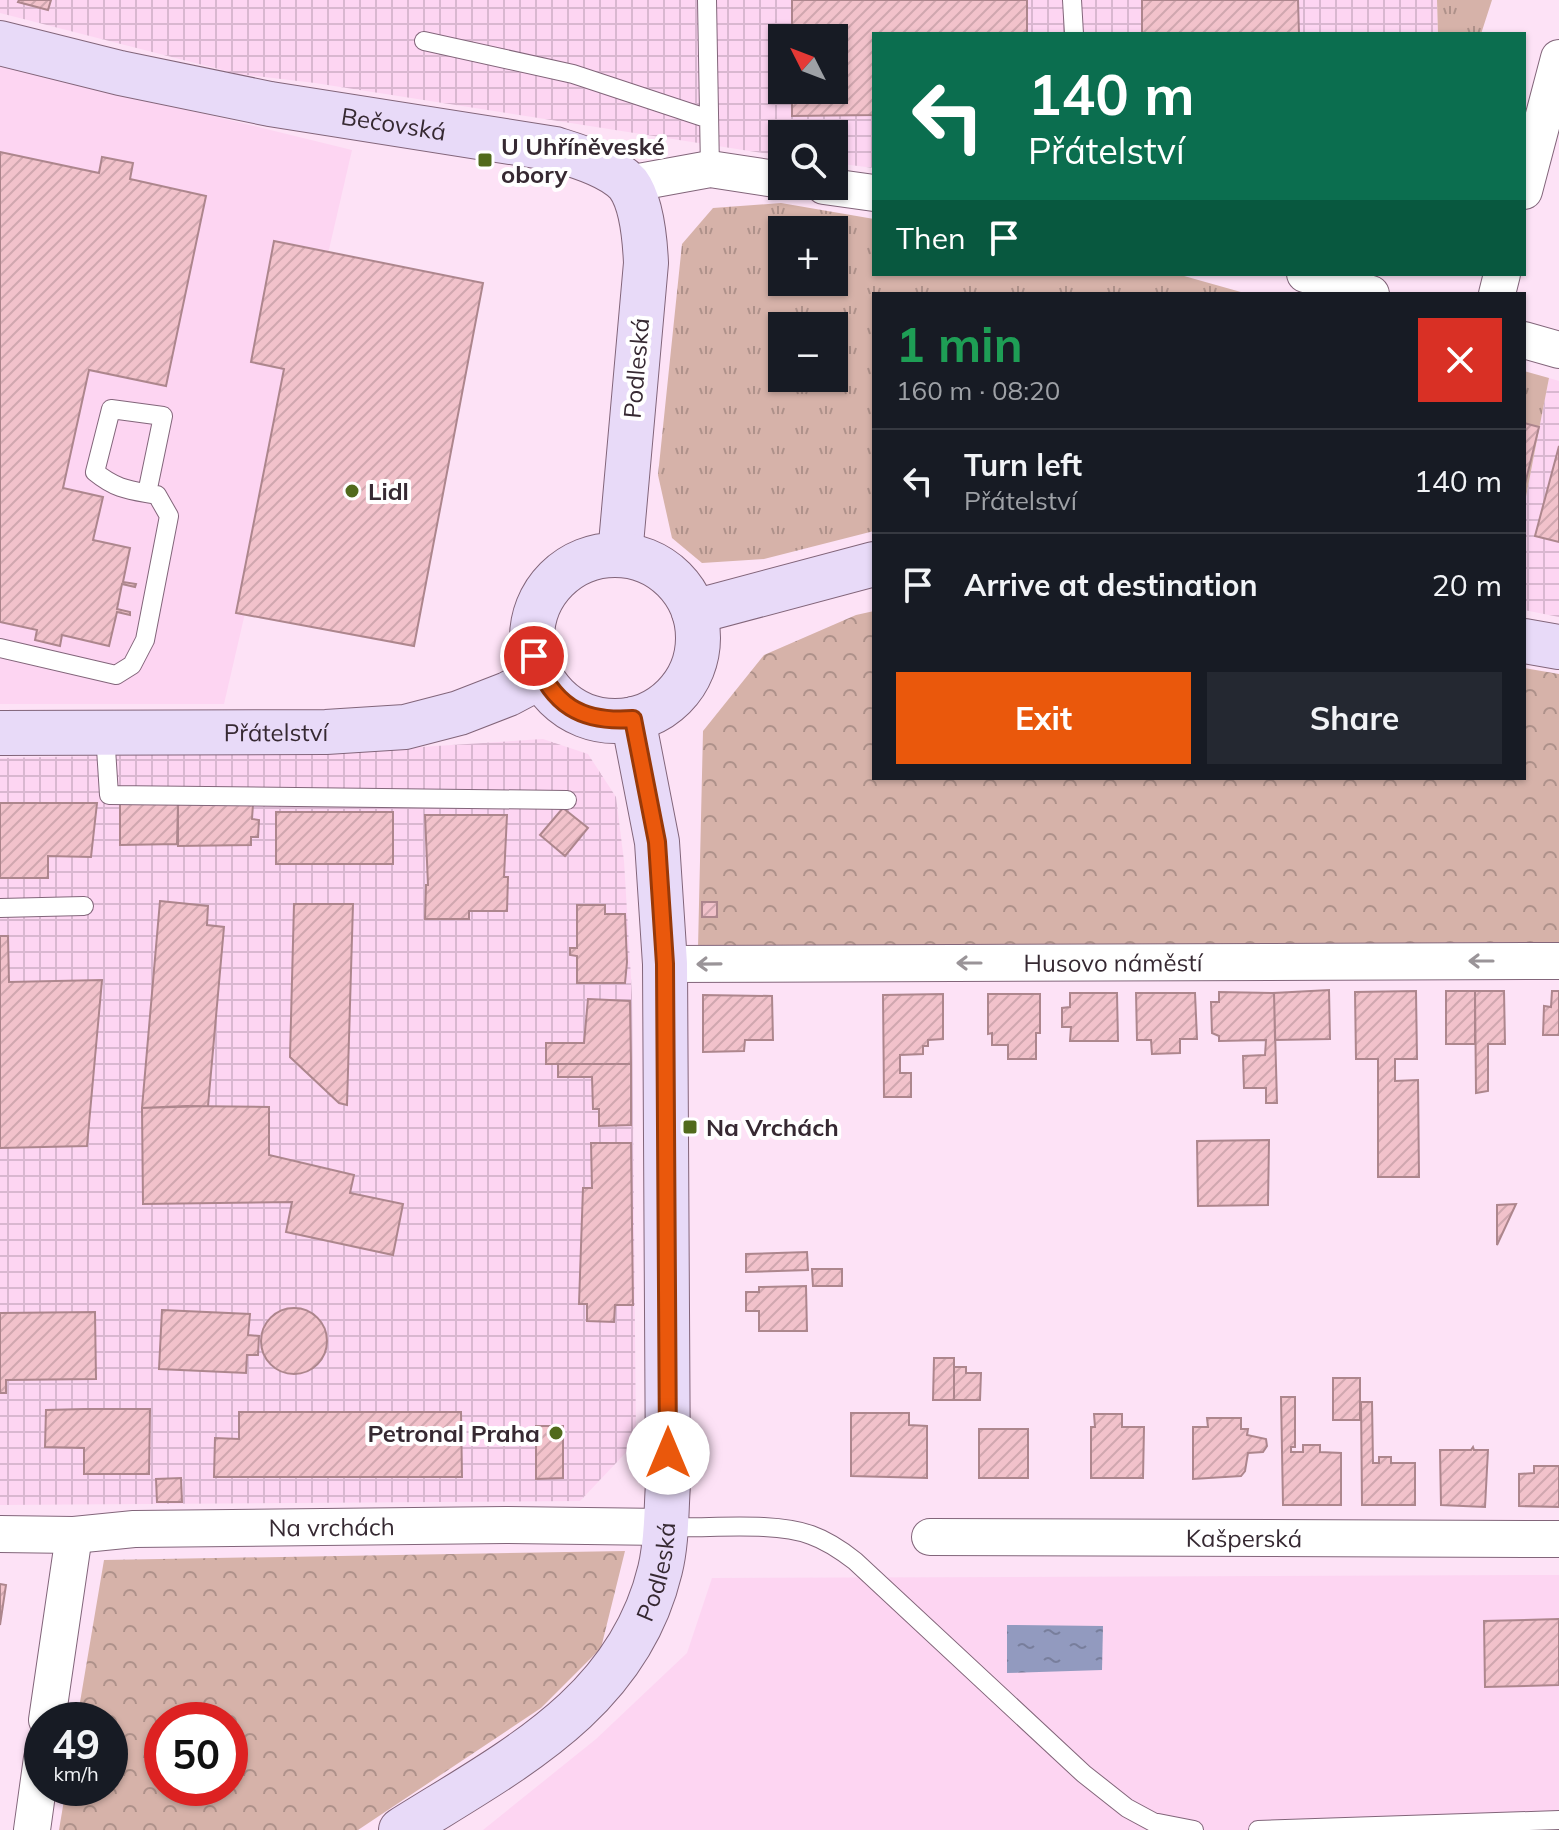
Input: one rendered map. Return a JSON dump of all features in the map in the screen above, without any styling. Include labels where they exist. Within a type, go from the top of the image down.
[{"type":"main road","name":"Bečovská","points":[[0,43],[120,73],[270,104],[555,149],[594,161],[628,184]]},
{"type":"main road","name":"Podleská","points":[[620,555],[646,263],[639,212],[628,184]]},
{"type":"main road","points":[[595,557],[638,557],[666,573],[688,597],[694,612],[698,640],[695,661],[686,681],[672,698],[654,711],[633,719],[590,717],[571,708],[554,694],[534,656],[532,635],[536,614],[545,594],[558,577],[595,557]]},
{"type":"main road","points":[[694,612],[872,565]]},
{"type":"main road","points":[[1526,641],[1559,647]]},
{"type":"main road","name":"Přátelství","points":[[0,733],[326,732],[405,727],[459,713],[508,694],[542,676]]},
{"type":"main road","name":"Podleská","points":[[401,1830],[506,1764],[559,1727],[590,1699],[614,1671],[633,1640],[651,1603],[661,1567],[668,1469],[665,964],[657,842],[633,719]]},
{"type":"street","points":[[1526,183],[1559,58]]},
{"type":"street","points":[[628,184],[710,169],[768,178]]},
{"type":"street","points":[[848,189],[872,193]]},
{"type":"street","points":[[1312,276],[1364,292]]},
{"type":"street","points":[[1526,341],[1559,350]]},
{"type":"street","name":"Husovo náměstí","points":[[665,964],[1559,961]]},
{"type":"street","name":"Na vrchách","points":[[0,1534],[74,1535],[134,1529],[490,1525],[665,1527]]},
{"type":"street","points":[[50,1702],[74,1535]]},
{"type":"street","name":"Kašperská","points":[[930,1537],[1559,1539]]},
{"type":"street","points":[[32,1830],[35,1806]]},
{"type":"lane","points":[[707,0],[710,169]]},
{"type":"lane","points":[[1072,0],[1074,32]]},
{"type":"lane","points":[[424,41],[573,74],[709,119]]},
{"type":"lane","points":[[0,648],[116,675],[132,665],[145,640],[169,516],[157,495],[147,493],[112,486],[95,472],[111,409],[163,416],[147,493]]},
{"type":"lane","points":[[105,733],[109,795],[567,800]]},
{"type":"lane","points":[[0,908],[84,906]]},
{"type":"lane","points":[[665,1527],[765,1527],[808,1533],[832,1544],[866,1571],[1084,1774],[1127,1808],[1153,1822],[1194,1830]]},
{"type":"lane","points":[[1258,1830],[1559,1820]]},
{"type":"shaded area","points":[[0,0],[1437,0],[1438,32],[872,32],[872,168],[848,165],[848,120],[768,120],[768,154],[315,83],[238,74],[0,13]]},
{"type":"shaded area","points":[[0,64],[352,150],[224,704],[0,704]]},
{"type":"shaded area","points":[[1549,378],[1559,381],[1559,617],[1526,610],[1526,497]]},
{"type":"shaded area","points":[[543,739],[588,754],[616,797],[624,861],[632,995],[636,1442],[580,1501],[0,1505],[0,758],[405,748]]},
{"type":"shaded area","points":[[1559,1575],[1559,1830],[483,1830],[596,1739],[687,1653],[712,1578]]},
{"type":"green space","points":[[1437,0],[1492,0],[1482,32],[1438,32]]},
{"type":"green space","points":[[781,203],[872,219],[872,276],[1184,276],[1241,292],[872,292],[872,532],[764,559],[702,563],[672,538],[658,475],[682,244],[713,208]]},
{"type":"green space","points":[[1526,372],[1549,378],[1526,497]]},
{"type":"green space","points":[[872,611],[872,780],[1526,780],[1526,668],[1559,674],[1559,942],[698,948],[703,731],[764,655],[856,615]]},
{"type":"green space","points":[[625,1551],[601,1648],[541,1708],[358,1830],[59,1830],[63,1806],[128,1806],[128,1702],[80,1702],[104,1560]]},
{"type":"water","points":[[1007,1625],[1103,1626],[1102,1670],[1007,1673]]},
{"type":"building","points":[[19,0],[51,0],[48,10]]},
{"type":"building","points":[[792,0],[1027,0],[1027,32],[872,32],[872,115],[792,116],[792,104],[848,104],[848,24],[792,24]]},
{"type":"building","points":[[1142,0],[1298,0],[1299,32],[1142,32]]},
{"type":"building","points":[[0,152],[99,173],[102,157],[133,163],[130,179],[206,196],[166,386],[89,370],[63,488],[103,497],[93,540],[130,548],[123,582],[136,584],[135,587],[122,584],[117,609],[130,612],[130,615],[117,612],[109,646],[62,635],[60,646],[35,640],[37,630],[0,622]]},
{"type":"building","name":"Lidl","points":[[274,241],[483,283],[414,646],[236,613],[284,369],[251,362]]},
{"type":"building","points":[[1526,424],[1539,427],[1526,480]]},
{"type":"building","points":[[1559,446],[1559,542],[1535,536]]},
{"type":"building","points":[[0,803],[97,803],[91,857],[48,856],[48,878],[0,878]]},
{"type":"building","points":[[120,803],[178,803],[177,844],[120,845]]},
{"type":"building","points":[[178,803],[253,804],[252,819],[259,820],[258,837],[251,837],[251,845],[178,846]]},
{"type":"building","points":[[563,808],[588,828],[565,856],[540,835]]},
{"type":"building","points":[[276,812],[393,812],[393,864],[276,864]]},
{"type":"building","points":[[425,815],[507,815],[504,877],[508,877],[507,911],[469,911],[469,919],[425,919],[428,885]]},
{"type":"building","points":[[160,901],[208,906],[207,925],[224,927],[208,1106],[142,1108]]},
{"type":"building","points":[[702,902],[717,902],[717,917],[702,917]]},
{"type":"building","points":[[294,904],[353,904],[347,1105],[339,1103],[290,1057]]},
{"type":"building","points":[[577,905],[605,905],[605,914],[625,914],[625,983],[577,983],[577,956],[570,955],[570,948],[577,948]]},
{"type":"building","points":[[0,936],[8,936],[9,982],[102,980],[87,1146],[0,1148]]},
{"type":"building","points":[[1329,990],[1330,1039],[1275,1040],[1274,993]]},
{"type":"building","points":[[1416,991],[1417,1059],[1395,1059],[1395,1081],[1418,1080],[1419,1177],[1378,1177],[1378,1059],[1356,1059],[1355,992]]},
{"type":"building","points":[[1446,991],[1475,991],[1475,1044],[1446,1044]]},
{"type":"building","points":[[1475,991],[1504,991],[1505,1044],[1488,1044],[1488,1091],[1476,1093]]},
{"type":"building","points":[[1552,991],[1559,991],[1559,1035],[1543,1035],[1544,1006],[1551,1007]]},
{"type":"building","points":[[1219,992],[1274,993],[1277,1103],[1266,1103],[1266,1088],[1244,1088],[1243,1056],[1265,1055],[1266,1040],[1219,1041],[1219,1036],[1212,1033],[1211,1002],[1219,1002]]},
{"type":"building","points":[[1070,993],[1117,993],[1118,1041],[1070,1041],[1071,1027],[1062,1027],[1062,1008],[1070,1007]]},
{"type":"building","points":[[1136,993],[1195,993],[1197,1039],[1180,1039],[1180,1053],[1152,1054],[1151,1040],[1137,1040]]},
{"type":"building","points":[[943,994],[943,1039],[928,1040],[928,1046],[923,1046],[923,1054],[900,1055],[900,1073],[911,1073],[911,1097],[884,1097],[883,995]]},
{"type":"building","points":[[988,994],[1040,994],[1036,1059],[1008,1059],[1008,1045],[992,1045],[992,1033],[988,1034]]},
{"type":"building","points":[[703,995],[772,996],[773,1040],[745,1040],[744,1051],[703,1052]]},
{"type":"building","points":[[588,999],[630,1001],[631,1064],[546,1064],[546,1043],[584,1043]]},
{"type":"building","points":[[558,1064],[631,1064],[631,1125],[599,1126],[599,1109],[593,1109],[592,1077],[558,1077]]},
{"type":"building","points":[[269,1107],[269,1155],[354,1175],[350,1193],[403,1204],[393,1255],[286,1232],[292,1202],[143,1204],[142,1108]]},
{"type":"building","points":[[1269,1140],[1268,1205],[1198,1206],[1197,1141]]},
{"type":"building","points":[[591,1143],[631,1143],[633,1305],[615,1305],[614,1322],[587,1321],[587,1304],[579,1304],[583,1188],[592,1188]]},
{"type":"building","points":[[1516,1204],[1497,1245],[1497,1205]]},
{"type":"building","points":[[807,1252],[808,1270],[746,1272],[746,1254]]},
{"type":"building","points":[[812,1269],[842,1269],[842,1286],[813,1286]]},
{"type":"building","points":[[806,1286],[807,1331],[759,1331],[759,1311],[746,1311],[746,1292],[759,1292],[759,1287]]},
{"type":"building","points":[[294,1308],[317,1318],[327,1341],[317,1364],[294,1374],[271,1364],[261,1341],[271,1318]]},
{"type":"building","points":[[162,1310],[250,1314],[248,1335],[259,1336],[258,1355],[247,1355],[246,1373],[159,1369]]},
{"type":"building","points":[[95,1312],[96,1379],[6,1380],[6,1393],[0,1393],[0,1313]]},
{"type":"building","points":[[934,1358],[954,1358],[954,1400],[933,1400]]},
{"type":"building","points":[[954,1367],[966,1367],[966,1373],[981,1373],[980,1400],[954,1400]]},
{"type":"building","points":[[1333,1378],[1360,1378],[1360,1420],[1333,1420]]},
{"type":"building","points":[[1281,1397],[1295,1397],[1295,1447],[1291,1447],[1291,1452],[1303,1452],[1303,1445],[1320,1445],[1320,1452],[1341,1453],[1341,1505],[1283,1505]]},
{"type":"building","points":[[1361,1402],[1372,1402],[1373,1463],[1379,1463],[1379,1457],[1391,1457],[1391,1463],[1415,1463],[1415,1505],[1362,1505]]},
{"type":"building","points":[[150,1409],[149,1474],[84,1474],[84,1448],[45,1447],[46,1410]]},
{"type":"building","points":[[239,1412],[461,1412],[462,1477],[214,1477],[215,1438],[239,1439]]},
{"type":"building","points":[[851,1413],[909,1413],[909,1425],[927,1426],[927,1478],[851,1476]]},
{"type":"building","points":[[1094,1414],[1122,1414],[1122,1427],[1144,1427],[1143,1478],[1091,1478]]},
{"type":"building","points":[[1207,1418],[1241,1418],[1241,1429],[1248,1429],[1247,1435],[1266,1439],[1267,1446],[1263,1452],[1248,1453],[1241,1476],[1193,1479],[1193,1427],[1208,1427]]},
{"type":"building","points":[[536,1426],[563,1426],[563,1478],[536,1479]]},
{"type":"building","points":[[979,1429],[1028,1429],[1028,1478],[979,1478]]},
{"type":"building","points":[[1473,1447],[1474,1450],[1488,1450],[1485,1507],[1441,1505],[1440,1450],[1471,1450]]},
{"type":"building","points":[[1534,1466],[1559,1466],[1559,1507],[1519,1506],[1519,1474],[1534,1473]]},
{"type":"building","points":[[181,1478],[182,1502],[157,1502],[156,1479]]},
{"type":"building","points":[[0,1584],[6,1585],[0,1625]]},
{"type":"building","points":[[1559,1619],[1559,1685],[1485,1687],[1484,1621]]},
{"type":"place","name":"U Uhříněveské obory","points":[[485,160]]},
{"type":"place","name":"Lidl","points":[[352,491]]},
{"type":"place","name":"Na Vrchách","points":[[690,1127]]},
{"type":"place","name":"Petronal Praha","points":[[556,1433]]},
{"type":"route","points":[[534,656],[554,694],[571,708],[590,717],[633,719],[657,842],[665,964],[668,1453]]}]
